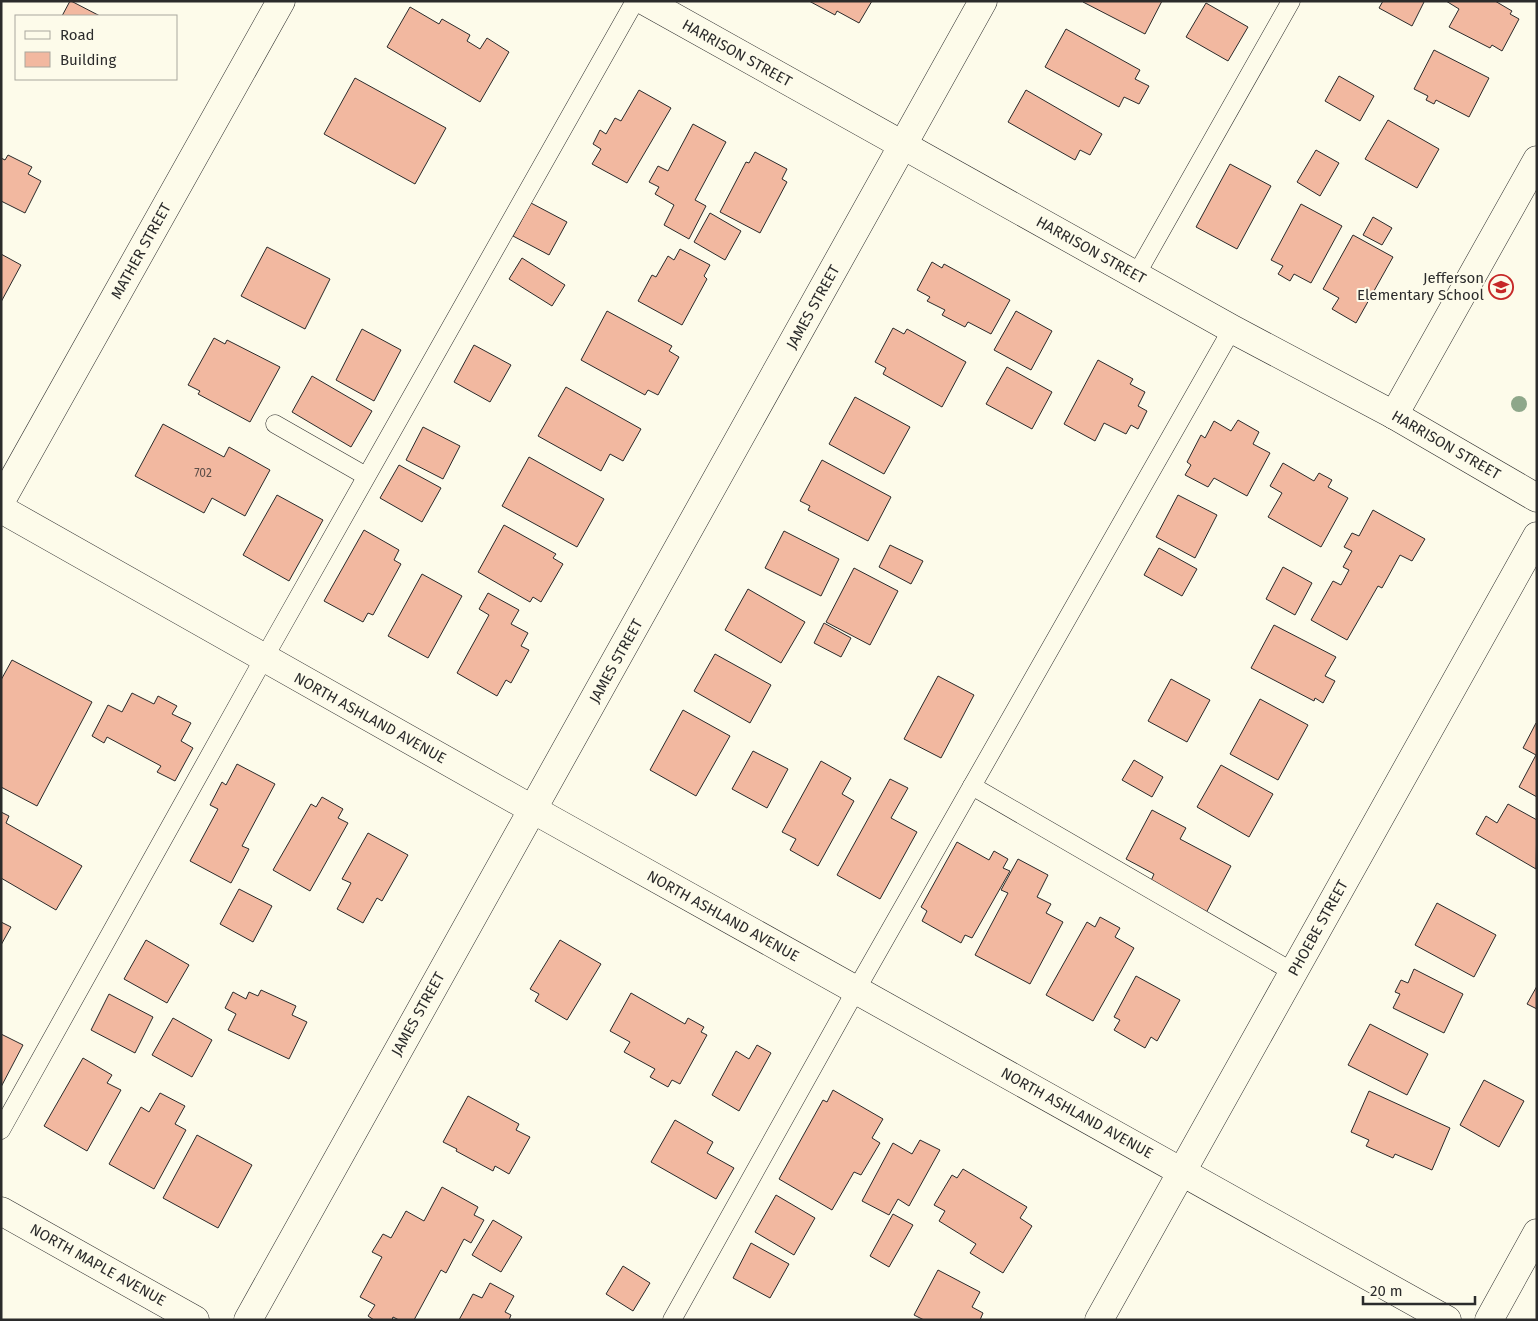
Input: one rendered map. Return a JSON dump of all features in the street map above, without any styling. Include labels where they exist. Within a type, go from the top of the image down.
[{"type":"street","name":"MATHER STREET","points":[[1,501],[281,1]]},
{"type":"street","name":"HARRISON STREET","points":[[645,1],[1232,329],[1394,415],[1537,498]]},
{"type":"street","name":"JAMES STREET","points":[[248,1320],[983,1]]},
{"type":"street","points":[[1394,415],[1537,160]]},
{"type":"street","name":"NORTH ASHLAND AVENUE","points":[[1,509],[532,809],[1447,1320]]},
{"type":"street","name":"PHOEBE STREET","points":[[1099,1320],[1537,536]]},
{"type":"street","name":"NORTH MAPLE AVENUE","points":[[1,1211],[195,1320]]},
{"type":"street","points":[[1489,1320],[1537,1233]]},
{"type":"lane","points":[[1,1130],[366,476],[635,1]]},
{"type":"lane","points":[[1136,275],[1291,1]]},
{"type":"lane","points":[[672,1320],[856,990],[1232,329]]},
{"type":"lane","points":[[275,424],[366,476]]},
{"type":"lane","points":[[972,786],[1293,972]]},
{"type":"building","points":[[71,1],[98,15],[63,15]]},
{"type":"building","points":[[809,1],[872,1],[859,23],[837,11],[835,15]]},
{"type":"building","points":[[1084,1],[1162,1],[1145,34]]},
{"type":"building","points":[[1383,1],[1424,2],[1412,26],[1379,8]]},
{"type":"building","points":[[1446,1],[1495,1],[1512,11],[1510,14],[1519,19],[1502,51],[1492,45],[1490,48],[1449,27],[1459,9]]},
{"type":"building","points":[[1206,3],[1248,27],[1228,61],[1186,37]]},
{"type":"building","points":[[410,7],[439,24],[442,19],[470,35],[467,41],[480,49],[487,38],[509,52],[480,102],[387,47]]},
{"type":"building","points":[[1066,29],[1140,70],[1135,79],[1149,86],[1139,104],[1124,97],[1119,107],[1045,67]]},
{"type":"building","points":[[1434,50],[1489,78],[1469,117],[1436,100],[1434,104],[1426,100],[1428,96],[1414,89]]},
{"type":"building","points":[[1339,76],[1374,96],[1360,121],[1325,101]]},
{"type":"building","points":[[355,78],[446,128],[415,184],[324,134]]},
{"type":"building","points":[[639,90],[671,108],[627,183],[592,164],[601,149],[593,144],[600,130],[606,134],[615,118],[621,121]]},
{"type":"building","points":[[1026,90],[1102,134],[1090,155],[1080,150],[1075,160],[1008,122]]},
{"type":"building","points":[[1388,120],[1439,149],[1417,188],[1365,159]]},
{"type":"building","points":[[693,124],[726,142],[695,200],[706,206],[689,239],[664,225],[674,205],[655,194],[659,187],[649,182],[658,166],[668,171]]},
{"type":"building","points":[[1316,150],[1339,163],[1320,196],[1297,182]]},
{"type":"building","points":[[755,152],[787,169],[782,179],[787,182],[760,233],[720,212],[746,162],[749,163]]},
{"type":"building","points":[[8,155],[32,167],[28,174],[41,181],[25,213],[1,201],[1,158],[5,160]]},
{"type":"building","points":[[1230,164],[1271,186],[1237,249],[1196,227]]},
{"type":"building","points":[[531,203],[567,222],[549,255],[513,236]]},
{"type":"building","points":[[1301,204],[1342,226],[1311,283],[1294,274],[1290,281],[1278,274],[1283,266],[1271,260]]},
{"type":"building","points":[[710,213],[741,231],[725,260],[694,242]]},
{"type":"building","points":[[1373,217],[1392,228],[1382,245],[1363,235]]},
{"type":"building","points":[[1353,235],[1393,257],[1356,323],[1332,309],[1339,298],[1323,289]]},
{"type":"building","points":[[267,247],[330,279],[305,329],[241,296]]},
{"type":"building","points":[[680,249],[710,265],[704,276],[707,279],[682,325],[638,301],[652,275],[656,277],[668,256],[674,260]]},
{"type":"building","points":[[1,254],[21,265],[1,302]]},
{"type":"building","points":[[522,258],[565,285],[552,306],[509,279]]},
{"type":"building","points":[[932,262],[942,268],[944,264],[1010,300],[991,334],[968,322],[965,327],[942,315],[945,310],[927,301],[930,297],[917,290]]},
{"type":"building","points":[[607,311],[672,346],[669,351],[679,357],[658,395],[648,390],[645,395],[581,360]]},
{"type":"building","points":[[1016,311],[1052,331],[1031,370],[994,350]]},
{"type":"building","points":[[893,328],[904,334],[907,329],[966,362],[942,407],[883,374],[886,368],[875,362]]},
{"type":"building","points":[[362,329],[401,350],[374,401],[336,380]]},
{"type":"building","points":[[214,338],[225,344],[227,340],[280,367],[250,422],[198,394],[200,391],[188,385]]},
{"type":"building","points":[[474,345],[511,365],[490,402],[454,382]]},
{"type":"building","points":[[1098,360],[1133,379],[1130,384],[1145,392],[1138,406],[1147,411],[1138,429],[1131,425],[1126,434],[1104,423],[1095,441],[1064,424]]},
{"type":"building","points":[[1007,367],[1052,392],[1032,429],[986,404]]},
{"type":"building","points":[[312,376],[372,411],[351,447],[292,412]]},
{"type":"building","points":[[566,387],[641,429],[623,461],[610,454],[601,471],[538,436]]},
{"type":"building","points":[[855,397],[910,427],[884,474],[829,444]]},
{"type":"building","points":[[1238,420],[1259,432],[1253,444],[1270,453],[1247,496],[1214,478],[1208,487],[1185,475],[1191,465],[1187,462],[1201,435],[1205,438],[1214,421],[1231,431]]},
{"type":"building","points":[[163,424],[224,457],[229,447],[270,470],[245,516],[212,498],[204,513],[135,476]]},
{"type":"building","points":[[423,427],[460,446],[443,479],[406,460]]},
{"type":"building","points":[[529,457],[604,499],[577,547],[502,506]]},
{"type":"building","points":[[822,460],[891,497],[868,541],[808,510],[810,506],[800,501]]},
{"type":"building","points":[[1283,463],[1314,481],[1319,473],[1332,480],[1328,487],[1348,498],[1321,547],[1268,517],[1282,493],[1270,486]]},
{"type":"building","points":[[399,465],[441,488],[422,522],[380,498]]},
{"type":"building","points":[[277,495],[323,520],[289,581],[243,555]]},
{"type":"building","points":[[1178,495],[1217,515],[1195,558],[1156,537]]},
{"type":"building","points":[[1373,510],[1425,539],[1412,561],[1400,555],[1382,588],[1378,586],[1347,640],[1311,620],[1333,581],[1341,585],[1349,570],[1343,567],[1352,551],[1344,547],[1352,533],[1359,536]]},
{"type":"building","points":[[504,525],[556,554],[553,558],[563,564],[541,602],[533,597],[530,602],[478,572]]},
{"type":"building","points":[[364,530],[399,550],[394,560],[401,564],[373,615],[368,613],[363,622],[324,601]]},
{"type":"building","points":[[784,531],[839,559],[821,596],[765,568]]},
{"type":"building","points":[[890,545],[923,561],[911,584],[879,567]]},
{"type":"building","points":[[1159,548],[1197,569],[1182,596],[1144,575]]},
{"type":"building","points":[[1283,567],[1312,583],[1295,615],[1266,599]]},
{"type":"building","points":[[854,568],[898,591],[870,645],[826,622]]},
{"type":"building","points":[[422,574],[462,596],[428,658],[388,636]]},
{"type":"building","points":[[748,589],[805,622],[781,663],[725,630]]},
{"type":"building","points":[[488,593],[519,610],[511,624],[528,633],[521,646],[529,650],[511,683],[506,680],[497,696],[457,673],[489,615],[479,609]]},
{"type":"building","points":[[824,623],[851,638],[841,657],[814,643]]},
{"type":"building","points":[[1274,625],[1336,657],[1325,676],[1335,681],[1323,703],[1315,698],[1314,701],[1251,668]]},
{"type":"building","points":[[715,654],[771,685],[750,723],[694,691]]},
{"type":"building","points":[[12,660],[92,702],[37,806],[1,787],[1,680]]},
{"type":"building","points":[[938,676],[974,695],[941,758],[904,739]]},
{"type":"building","points":[[1171,679],[1210,700],[1187,742],[1148,721]]},
{"type":"building","points":[[132,693],[154,704],[158,696],[177,706],[172,714],[191,723],[181,741],[193,748],[175,781],[157,772],[161,766],[107,737],[104,743],[92,736],[108,705],[122,712]]},
{"type":"building","points":[[1260,699],[1308,725],[1278,780],[1230,754]]},
{"type":"building","points":[[683,710],[730,736],[696,796],[650,770]]},
{"type":"building","points":[[1536,723],[1537,797],[1519,787],[1536,755],[1523,748]]},
{"type":"building","points":[[753,751],[788,769],[767,808],[732,789]]},
{"type":"building","points":[[1134,760],[1163,777],[1152,797],[1122,780]]},
{"type":"building","points":[[821,761],[851,778],[842,794],[854,801],[818,866],[790,850],[796,839],[782,832]]},
{"type":"building","points":[[237,764],[275,784],[242,846],[249,849],[231,883],[190,861],[218,809],[210,805],[222,782],[226,785]]},
{"type":"building","points":[[1221,765],[1273,794],[1249,837],[1197,807]]},
{"type":"building","points":[[890,779],[908,788],[891,818],[917,832],[880,899],[837,875]]},
{"type":"building","points":[[322,797],[343,809],[338,818],[348,823],[310,891],[273,870],[311,804],[316,807]]},
{"type":"building","points":[[1508,804],[1537,820],[1536,869],[1476,834],[1486,816],[1497,823]]},
{"type":"building","points":[[1152,810],[1186,828],[1180,839],[1231,866],[1206,913],[1150,883],[1154,874],[1126,859]]},
{"type":"building","points":[[1,812],[9,816],[6,823],[82,866],[56,910],[1,878]]},
{"type":"building","points":[[368,833],[408,855],[382,901],[377,898],[363,923],[337,909],[351,883],[342,879]]},
{"type":"building","points":[[957,842],[989,860],[994,851],[1008,859],[1003,868],[1010,871],[972,938],[965,935],[961,943],[922,921],[927,911],[921,907]]},
{"type":"building","points":[[1018,859],[1048,875],[1037,897],[1051,904],[1046,913],[1063,922],[1030,984],[975,955],[1008,893],[1001,890]]},
{"type":"building","points":[[239,889],[272,906],[253,942],[220,924]]},
{"type":"building","points":[[1437,903],[1496,935],[1474,977],[1415,945]]},
{"type":"building","points":[[1100,917],[1120,928],[1115,937],[1134,948],[1093,1021],[1046,995],[1087,922],[1095,927]]},
{"type":"building","points":[[1,922],[11,927],[1,945]]},
{"type":"building","points":[[146,940],[189,965],[167,1003],[124,979]]},
{"type":"building","points":[[560,940],[601,964],[567,1020],[535,1001],[539,994],[530,989]]},
{"type":"building","points":[[1414,969],[1463,994],[1444,1033],[1393,1008],[1400,994],[1395,992],[1401,980],[1408,983]]},
{"type":"building","points":[[1136,976],[1180,1000],[1157,1041],[1151,1037],[1145,1048],[1114,1030],[1120,1020],[1114,1017]]},
{"type":"building","points":[[1537,986],[1537,1009],[1527,1004]]},
{"type":"building","points":[[261,990],[296,1006],[292,1015],[307,1022],[289,1059],[228,1030],[236,1014],[225,1008],[233,992],[246,999],[249,992],[258,996]]},
{"type":"building","points":[[631,993],[685,1024],[688,1018],[704,1027],[701,1032],[707,1035],[680,1084],[672,1080],[668,1087],[650,1077],[655,1069],[624,1052],[630,1042],[610,1031]]},
{"type":"building","points":[[109,994],[153,1017],[135,1053],[91,1030]]},
{"type":"building","points":[[173,1018],[212,1040],[192,1077],[152,1055]]},
{"type":"building","points":[[1370,1024],[1428,1054],[1407,1095],[1348,1065]]},
{"type":"building","points":[[1,1034],[23,1045],[1,1087]]},
{"type":"building","points":[[757,1045],[771,1053],[739,1111],[712,1095],[736,1051],[749,1059]]},
{"type":"building","points":[[83,1058],[112,1075],[107,1083],[121,1090],[87,1151],[44,1126]]},
{"type":"building","points":[[1484,1080],[1524,1101],[1499,1147],[1460,1125]]},
{"type":"building","points":[[833,1090],[883,1119],[872,1138],[880,1143],[861,1175],[854,1172],[832,1210],[779,1179],[823,1100],[827,1102]]},
{"type":"building","points":[[1369,1091],[1450,1128],[1432,1170],[1395,1154],[1393,1158],[1366,1146],[1369,1140],[1351,1132]]},
{"type":"building","points":[[160,1093],[185,1106],[175,1124],[186,1130],[154,1189],[109,1164],[141,1107],[149,1112]]},
{"type":"building","points":[[468,1096],[519,1124],[516,1130],[530,1137],[509,1174],[495,1166],[493,1171],[443,1142]]},
{"type":"building","points":[[675,1120],[713,1142],[707,1153],[734,1168],[716,1199],[651,1162]]},
{"type":"building","points":[[197,1135],[252,1165],[218,1228],[163,1198]]},
{"type":"building","points":[[920,1140],[940,1150],[909,1206],[898,1199],[889,1215],[862,1201],[893,1143],[912,1154]]},
{"type":"building","points":[[963,1169],[1027,1207],[1020,1218],[1032,1226],[1003,1273],[970,1253],[976,1244],[939,1221],[945,1211],[934,1205],[952,1175],[957,1178]]},
{"type":"building","points":[[442,1187],[478,1207],[474,1215],[484,1220],[471,1243],[464,1239],[446,1273],[441,1270],[414,1320],[399,1320],[393,1317],[392,1320],[374,1320],[368,1316],[375,1305],[360,1297],[382,1257],[372,1252],[383,1234],[391,1238],[406,1211],[424,1221]]},
{"type":"building","points":[[776,1195],[815,1218],[794,1255],[755,1232]]},
{"type":"building","points":[[893,1214],[913,1225],[889,1267],[870,1256]]},
{"type":"building","points":[[493,1220],[522,1237],[501,1272],[472,1255]]},
{"type":"building","points":[[751,1243],[789,1264],[770,1298],[733,1278]]},
{"type":"building","points":[[623,1266],[650,1283],[633,1311],[606,1294]]},
{"type":"building","points":[[938,1270],[980,1292],[972,1307],[983,1313],[980,1320],[924,1320],[914,1315]]},
{"type":"building","points":[[490,1283],[514,1296],[505,1312],[511,1315],[509,1320],[459,1320],[473,1294],[482,1298]]},
{"type":"place","name":"Jefferson Elementary School","points":[[1501,287]]}]
